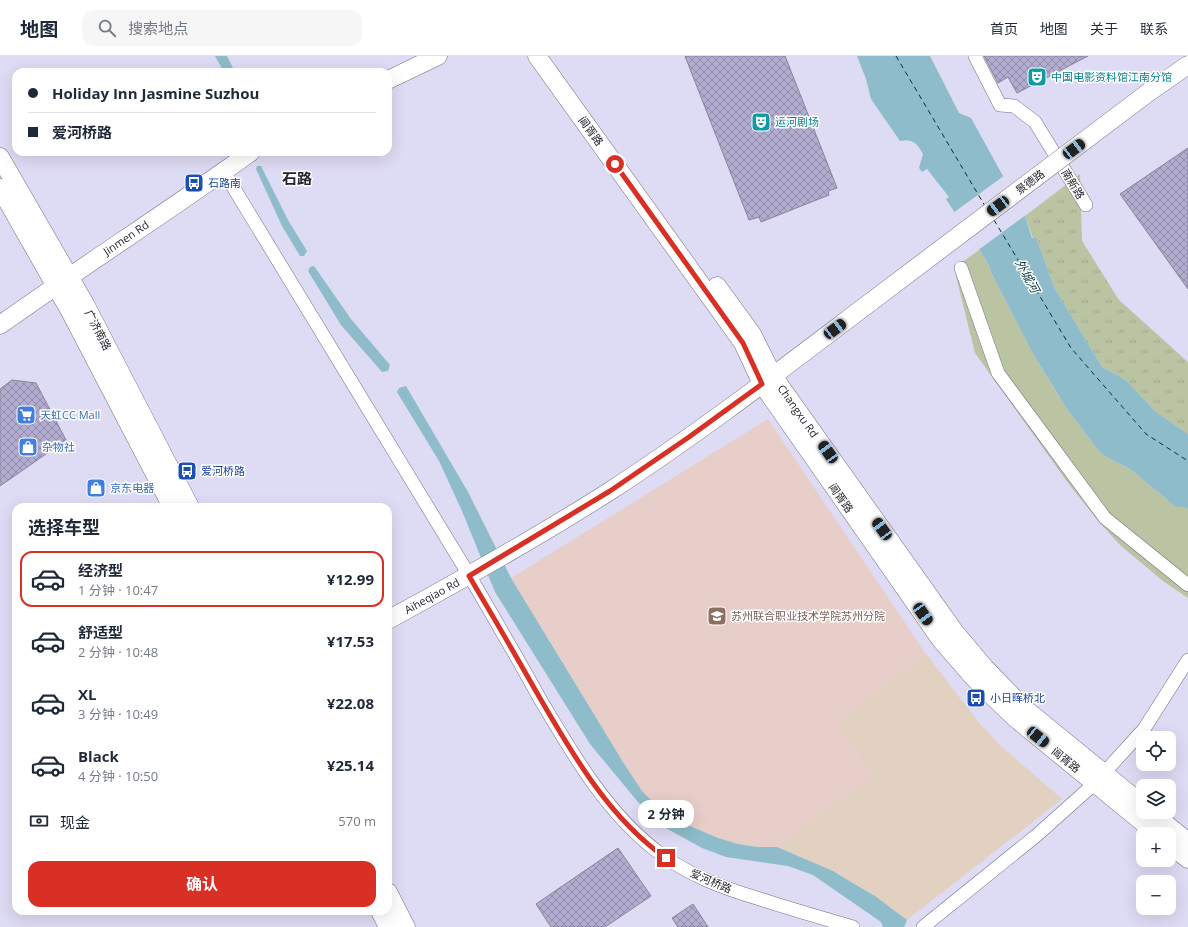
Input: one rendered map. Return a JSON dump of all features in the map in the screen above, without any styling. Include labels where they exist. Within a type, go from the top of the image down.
[{"type":"main road","points":[[392,78],[438,56]]},
{"type":"main road","name":"阊胥路","points":[[537,56],[768,380]]},
{"type":"main road","name":"Changxu Rd","points":[[552,56],[752,334],[768,380],[954,631],[985,668],[1024,708],[1099,779],[1136,801]]},
{"type":"main road","name":"景德路","points":[[872,300],[1149,92],[1188,65]]},
{"type":"main road","name":"Jinmen Rd","points":[[0,325],[246,156]]},
{"type":"main road","name":"广济南路","points":[[0,157],[62,281],[71,313],[170,503]]},
{"type":"main road","name":"广济南路","points":[[0,188],[62,281],[85,304],[188,503]]},
{"type":"main road","name":"Aiheqiao Rd","points":[[392,618],[472,574],[616,487],[768,380],[872,300]]},
{"type":"main road","points":[[1099,779],[1150,827]]},
{"type":"main road","points":[[1160,819],[1188,842]]},
{"type":"main road","points":[[1176,850],[1188,859]]},
{"type":"main road","points":[[392,900],[406,927]]},
{"type":"main road","points":[[382,915],[388,927]]},
{"type":"street","name":"南新路","points":[[975,56],[1000,104],[1014,106],[1035,122],[1086,205]]},
{"type":"street","name":"爱河桥路","points":[[224,172],[472,574],[557,727],[576,758],[612,806],[641,839],[675,864],[703,879],[766,901],[853,927]]},
{"type":"street","points":[[961,268],[998,373],[1105,518],[1188,585]]},
{"type":"street","points":[[923,927],[1037,835],[1099,779],[1144,729],[1188,660]]},
{"type":"shaded area","name":"苏州联合职业技术学院苏州分院","points":[[768,419],[926,654],[836,723],[872,776],[777,847],[757,847],[737,844],[718,838],[681,822],[656,805],[642,791],[511,578]]},
{"type":"shaded area","points":[[926,654],[980,724],[1001,746],[1062,799],[907,920],[875,896],[833,871],[777,847],[872,776],[836,723]]},
{"type":"green space","points":[[1080,174],[1082,241],[1119,300],[1188,362],[1188,434],[1155,411],[1126,380],[1102,367],[1054,287],[1036,237],[1033,238],[1025,216]]},
{"type":"green space","points":[[979,250],[989,265],[991,272],[1032,352],[1067,409],[1098,450],[1106,457],[1130,469],[1176,507],[1181,505],[1188,509],[1188,598],[1163,581],[1120,545],[1099,522],[1068,483],[975,353],[954,268]]},
{"type":"water","points":[[215,56],[227,56],[233,68],[222,68]]},
{"type":"water","name":"外城河","points":[[857,56],[930,56],[959,113],[971,118],[1025,216],[1032,238],[1036,237],[1054,287],[1102,367],[1126,380],[1155,411],[1188,434],[1188,509],[1181,506],[1176,507],[1130,469],[1106,457],[1098,450],[1067,409],[1032,352],[991,272],[989,265],[946,199],[949,197],[927,169],[922,172],[919,168],[923,154],[921,150],[911,141],[900,141],[871,99],[866,79]]},
{"type":"water","points":[[257,166],[261,166],[288,220],[307,251],[304,256],[300,256],[282,226],[256,169]]},
{"type":"water","points":[[314,266],[351,319],[390,365],[388,371],[382,372],[341,325],[308,271],[310,267]]},
{"type":"water","points":[[406,386],[468,492],[511,578],[642,791],[656,805],[681,822],[718,838],[738,844],[757,847],[777,847],[833,871],[875,896],[907,920],[904,927],[883,927],[881,922],[813,875],[788,866],[726,857],[702,848],[664,827],[638,802],[590,744],[495,592],[462,511],[439,461],[397,392],[399,388]]},
{"type":"pier","points":[[1005,175],[1027,214],[977,251],[953,213]]},
{"type":"building","name":"运河剧场","points":[[685,56],[785,56],[837,188],[828,191],[829,195],[761,222],[759,217],[749,220]]},
{"type":"building","points":[[984,56],[1088,56],[1017,93],[1008,77],[998,83]]},
{"type":"building","points":[[1188,148],[1188,289],[1120,194]]},
{"type":"building","name":"天虹CC Mall","points":[[12,380],[36,383],[66,440],[0,486],[0,389]]},
{"type":"building","points":[[618,848],[651,896],[605,927],[551,927],[536,904]]},
{"type":"building","points":[[693,904],[708,927],[678,927],[672,918]]},
{"type":"ferry route","points":[[896,56],[985,206]]},
{"type":"ferry route","points":[[994,220],[1071,348],[1146,434],[1188,461]]},
{"type":"place","name":"中国电影资料馆江南分馆","points":[[1037,77]]},
{"type":"place","name":"运河剧场","points":[[761,122]]},
{"type":"place","name":"石路南","points":[[194,183]]},
{"type":"place","name":"天虹CC Mall","points":[[26,415]]},
{"type":"place","name":"杂物社","points":[[28,447]]},
{"type":"place","name":"爱河桥路","points":[[187,471]]},
{"type":"place","name":"京东电器","points":[[96,488]]},
{"type":"place","name":"苏州联合职业技术学院苏州分院","points":[[717,616]]},
{"type":"place","name":"小日晖桥北","points":[[976,698]]},
{"type":"district","name":"石路","points":[[297,179]]},
{"type":"route","points":[[615,164],[743,343],[762,384],[689,437],[610,491],[469,576],[576,758],[624,821],[641,839],[666,858]]}]
